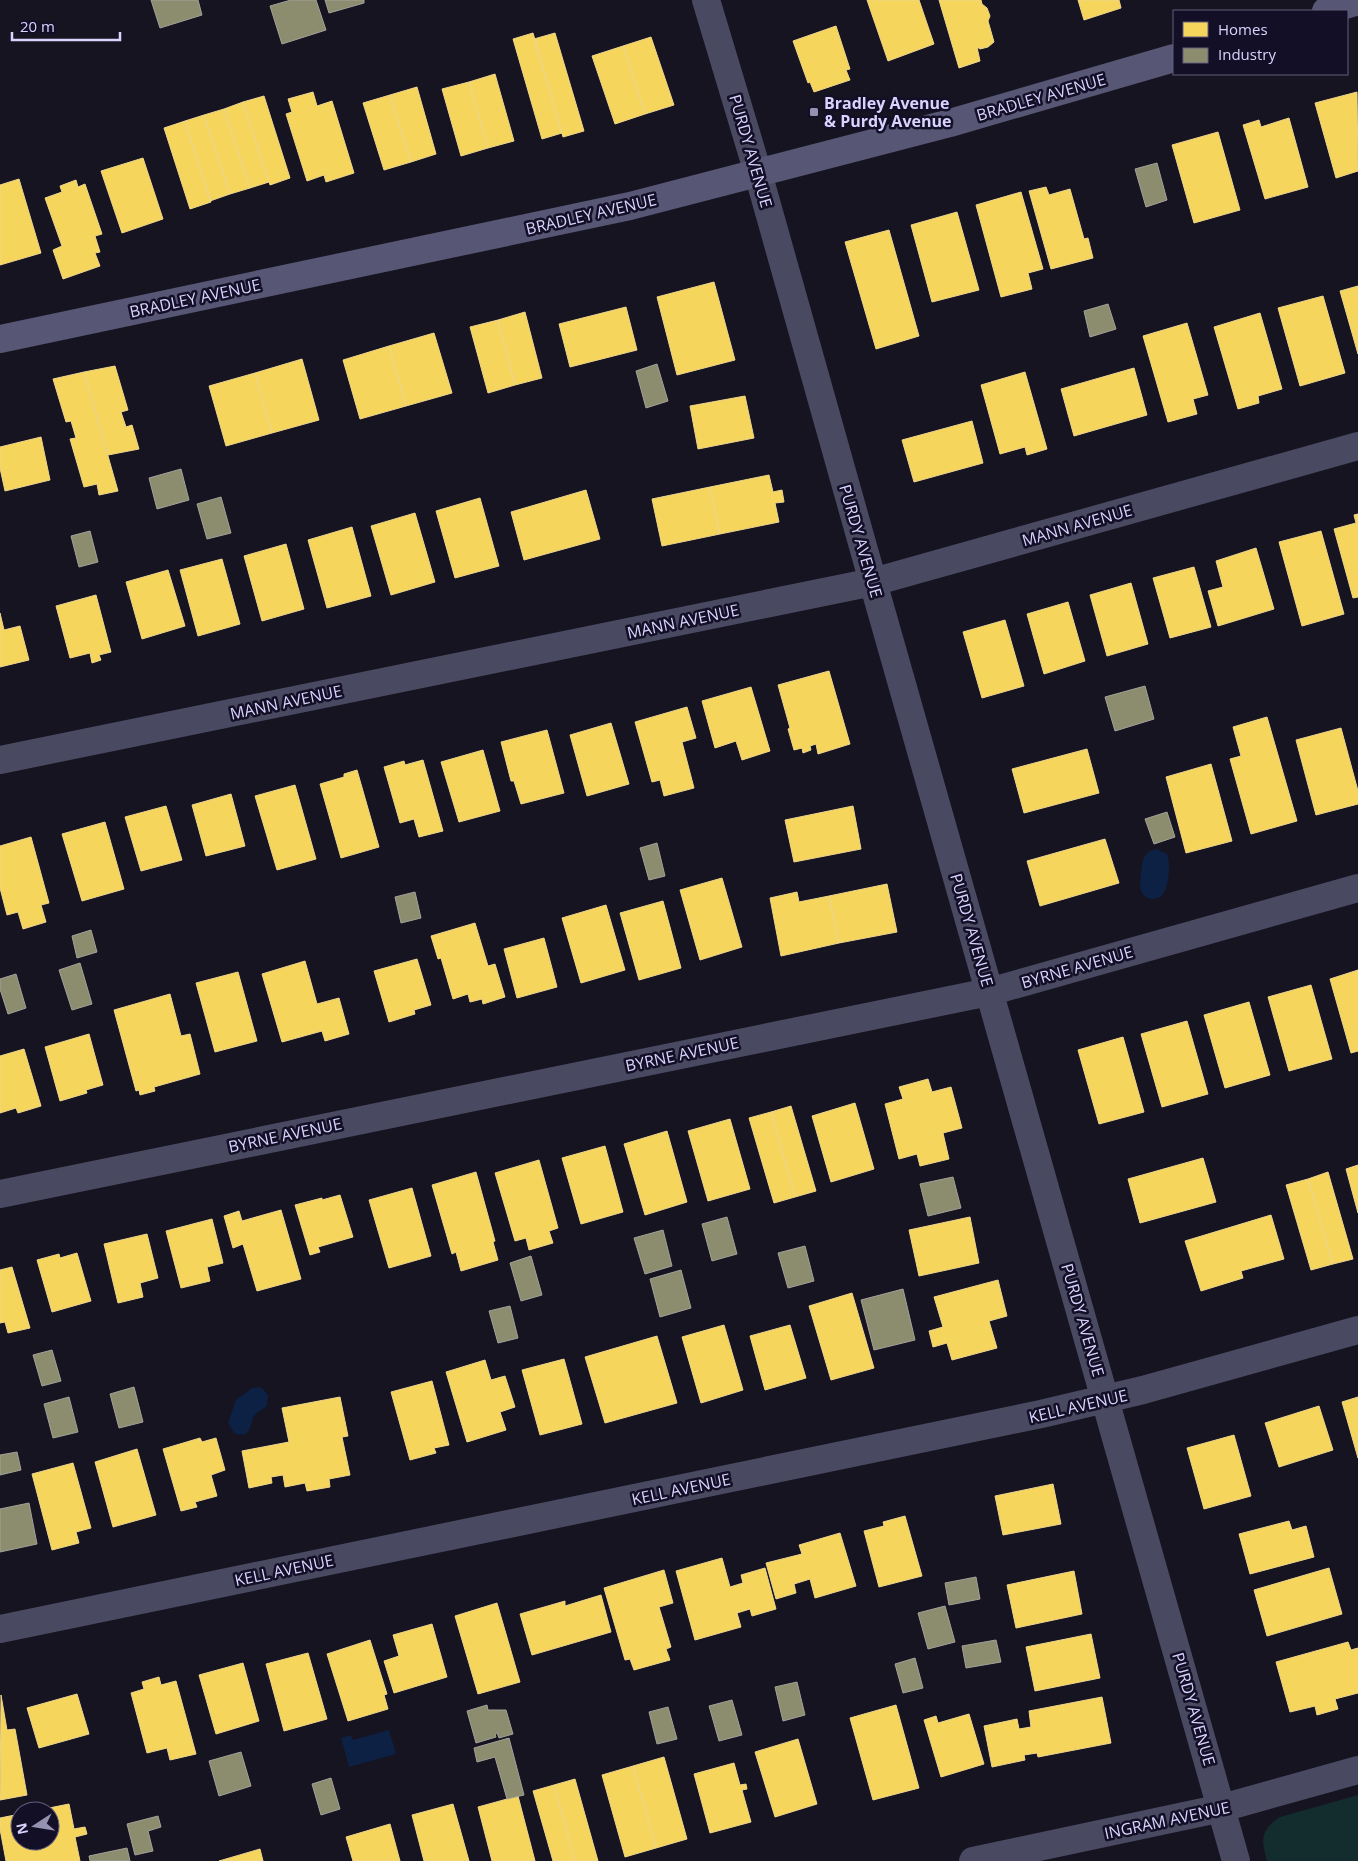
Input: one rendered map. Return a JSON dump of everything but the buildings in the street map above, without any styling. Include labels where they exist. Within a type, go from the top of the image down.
[{"type":"street","name":"PURDY AVENUE","points":[[706,0],[758,173],[1236,1861]]},
{"type":"street","points":[[1329,10],[1358,1]]},
{"type":"street","name":"BRADLEY AVENUE","points":[[0,339],[620,208],[950,123],[1173,58]]},
{"type":"street","name":"MANN AVENUE","points":[[0,760],[873,582],[1358,446]]},
{"type":"street","name":"BYRNE AVENUE","points":[[0,1194],[989,992],[1358,888]]},
{"type":"street","name":"KELL AVENUE","points":[[0,1629],[1106,1400],[1358,1330]]},
{"type":"street","name":"INGRAM AVENUE","points":[[973,1861],[1222,1808],[1358,1770]]},
{"type":"green space","points":[[1358,1795],[1358,1861],[1267,1861],[1263,1841],[1266,1831],[1273,1822],[1280,1817]]},
{"type":"water","points":[[1156,849],[1167,854],[1169,875],[1162,895],[1151,899],[1143,894],[1140,880],[1145,857],[1150,851]]},
{"type":"water","points":[[259,1387],[268,1395],[267,1406],[255,1414],[247,1433],[234,1433],[228,1423],[236,1400],[252,1388]]},
{"type":"water","points":[[389,1730],[396,1754],[349,1767],[341,1738],[351,1735],[353,1740]]},
{"type":"place","name":"Bradley Avenue & Purdy Avenue","points":[[814,112]]}]
